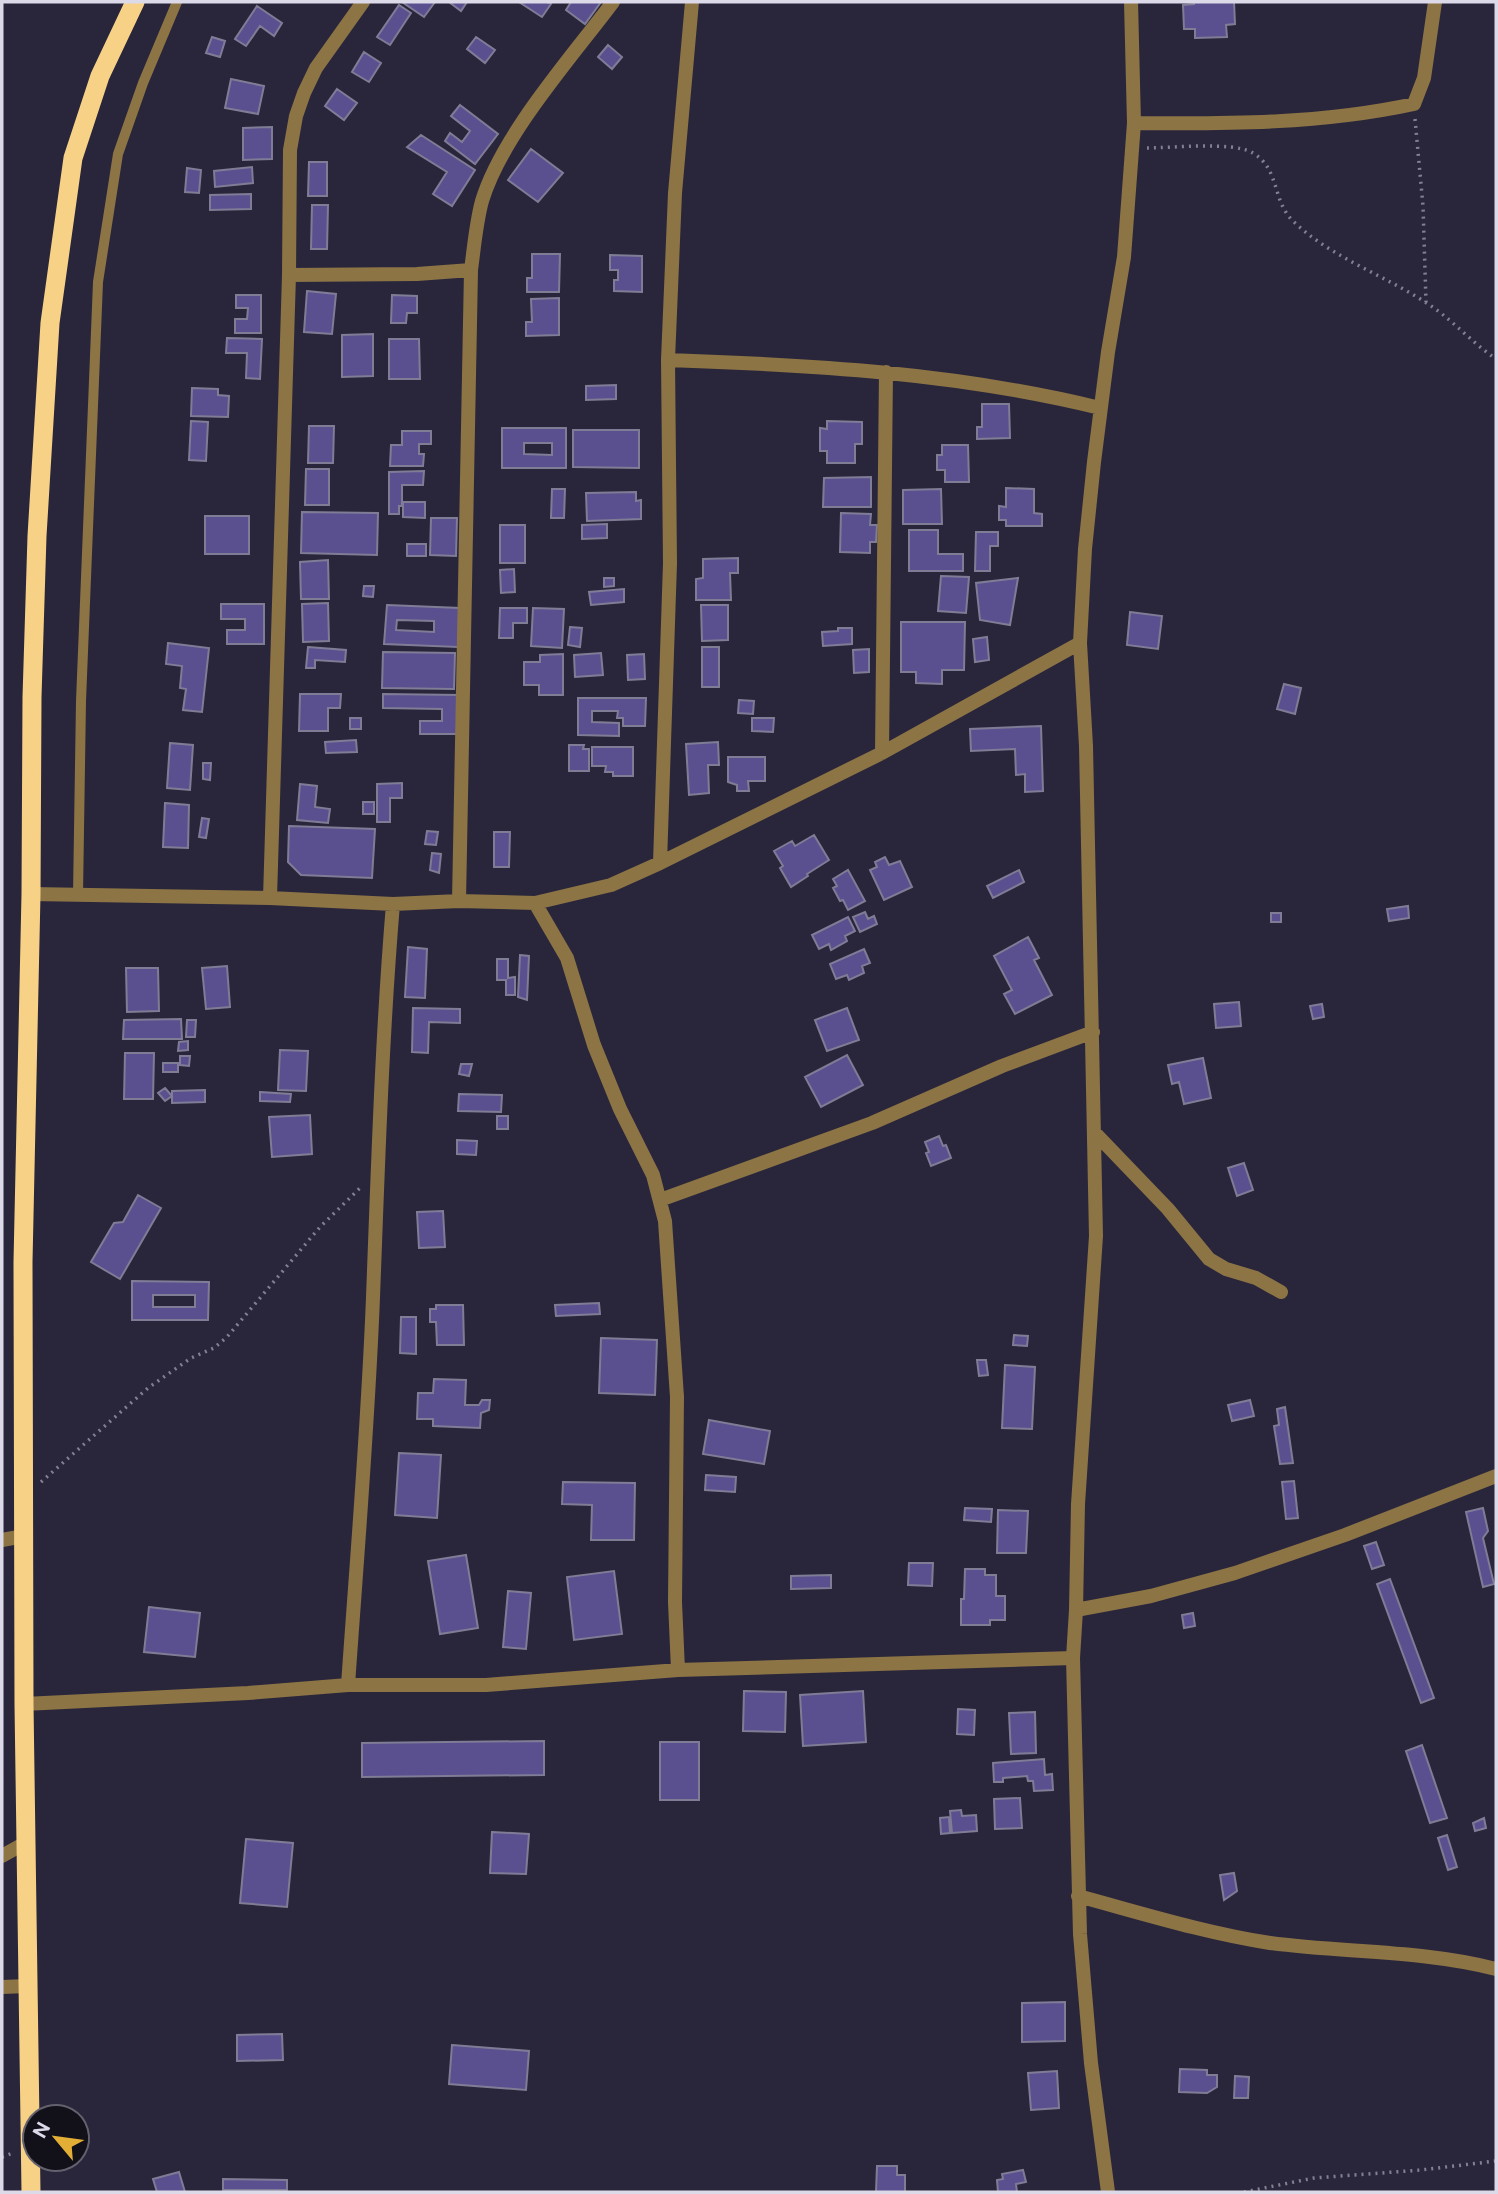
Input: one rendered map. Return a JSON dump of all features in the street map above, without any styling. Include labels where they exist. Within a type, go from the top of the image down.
[{"type":"highway","points":[[31,2192],[24,1704],[23,1262],[31,894],[32,697],[37,550],[50,323],[73,158],[100,76],[135,2]]},
{"type":"street","points":[[270,898],[289,275],[290,150],[296,116],[316,68],[363,2]]},
{"type":"street","points":[[459,901],[471,270],[482,201],[500,159],[531,111],[613,2]]},
{"type":"street","points":[[660,863],[670,563],[668,360],[676,193],[692,2]]},
{"type":"street","points":[[1108,2192],[1085,2000],[1078,1896],[1073,1658],[1078,1504],[1096,1236],[1086,746],[1080,643],[1085,549],[1100,408],[1124,257],[1133,149],[1131,2]]},
{"type":"street","points":[[1134,123],[1197,124],[1336,117],[1414,104],[1424,78],[1435,2]]},
{"type":"street","points":[[289,275],[417,274],[471,270]]},
{"type":"street","points":[[668,360],[796,364],[886,372],[980,383],[1100,408]]},
{"type":"street","points":[[882,752],[886,372]]},
{"type":"street","points":[[31,894],[270,898],[393,904],[459,901],[535,903],[611,885],[882,752],[1080,643]]},
{"type":"street","points":[[535,903],[567,958],[594,1045],[620,1109],[653,1175],[665,1221],[677,1397],[675,1602],[678,1670]]},
{"type":"street","points":[[348,1685],[365,1454],[384,1011],[393,904]]},
{"type":"street","points":[[660,1200],[872,1123],[1002,1066],[1093,1032]]},
{"type":"street","points":[[1094,1133],[1168,1209],[1209,1259],[1226,1269],[1256,1278],[1281,1292]]},
{"type":"street","points":[[1076,1610],[1150,1596],[1235,1573],[1345,1535],[1496,1476]]},
{"type":"street","points":[[2,1540],[24,1536]]},
{"type":"street","points":[[24,1704],[248,1693],[348,1685],[486,1685],[678,1670],[1073,1658]]},
{"type":"street","points":[[2,1856],[27,1842]]},
{"type":"street","points":[[1078,1896],[1162,1919],[1270,1943],[1423,1955],[1496,1969]]},
{"type":"street","points":[[2,1987],[28,1986]]},
{"type":"lane","points":[[78,895],[81,701],[98,282],[118,154],[143,83],[177,2]]},
{"type":"path","points":[[1414,104],[1423,206],[1426,302]]},
{"type":"path","points":[[1133,149],[1220,146],[1252,152],[1270,168],[1279,199],[1290,219],[1312,237],[1426,302],[1496,359]]},
{"type":"path","points":[[24,1498],[148,1388],[191,1358],[214,1348],[227,1337],[320,1227],[377,1172]]},
{"type":"path","points":[[1244,2192],[1314,2178],[1496,2161]]},
{"type":"building","points":[[402,2],[435,2],[424,17]]},
{"type":"building","points":[[449,2],[467,2],[461,11]]},
{"type":"building","points":[[519,2],[547,2],[551,4],[542,17]]},
{"type":"building","points":[[571,2],[601,2],[585,24],[566,10]]},
{"type":"building","points":[[1194,2],[1234,2],[1235,24],[1226,25],[1227,37],[1195,38],[1195,29],[1184,29],[1183,5]]},
{"type":"building","points":[[399,5],[411,13],[390,45],[377,37]]},
{"type":"building","points":[[257,6],[282,23],[274,36],[260,26],[246,46],[235,39]]},
{"type":"building","points":[[212,37],[225,41],[220,57],[206,53]]},
{"type":"building","points":[[476,37],[495,50],[485,63],[467,49]]},
{"type":"building","points":[[608,45],[622,57],[612,69],[598,57]]},
{"type":"building","points":[[364,52],[381,63],[369,82],[352,72]]},
{"type":"building","points":[[231,79],[264,86],[258,114],[225,108]]},
{"type":"building","points":[[337,89],[357,103],[344,120],[325,106]]},
{"type":"building","points":[[460,105],[498,134],[475,164],[445,141],[450,133],[462,142],[470,131],[451,116]]},
{"type":"building","points":[[272,127],[272,159],[243,160],[243,128]]},
{"type":"building","points":[[421,135],[475,170],[452,206],[433,194],[447,172],[407,147]]},
{"type":"building","points":[[531,149],[563,173],[538,202],[508,180]]},
{"type":"building","points":[[309,162],[327,162],[327,196],[308,196]]},
{"type":"building","points":[[252,167],[253,183],[215,187],[214,171]]},
{"type":"building","points":[[187,168],[201,170],[199,193],[185,192]]},
{"type":"building","points":[[251,194],[251,209],[210,210],[210,195]]},
{"type":"building","points":[[312,205],[328,205],[327,249],[311,249]]},
{"type":"building","points":[[532,254],[560,254],[559,292],[527,292],[527,278],[532,278]]},
{"type":"building","points":[[610,255],[642,256],[642,292],[614,291],[618,270],[610,270]]},
{"type":"building","points":[[307,291],[336,294],[332,334],[304,332]]},
{"type":"building","points":[[236,295],[261,295],[261,333],[235,333],[235,319],[247,319],[248,308],[236,308]]},
{"type":"building","points":[[392,295],[417,296],[417,313],[407,313],[406,323],[391,323]]},
{"type":"building","points":[[559,298],[559,335],[526,336],[526,322],[532,322],[531,299]]},
{"type":"building","points":[[373,334],[373,376],[342,377],[342,335]]},
{"type":"building","points":[[227,338],[262,339],[260,379],[246,378],[247,353],[226,353]]},
{"type":"building","points":[[389,339],[419,339],[420,379],[389,379]]},
{"type":"building","points":[[616,385],[616,399],[586,400],[586,386]]},
{"type":"building","points":[[192,388],[218,389],[218,395],[229,396],[228,417],[191,416]]},
{"type":"building","points":[[982,404],[1009,404],[1010,438],[977,439],[977,427],[982,427]]},
{"type":"building","points":[[191,421],[208,422],[206,461],[189,460]]},
{"type":"building","points":[[827,421],[862,422],[862,444],[855,444],[855,463],[827,463],[827,451],[820,451],[820,428],[827,429]]},
{"type":"building","points":[[309,426],[334,426],[333,463],[308,463]]},
{"type":"building","points":[[502,428],[566,428],[566,468],[502,468]],"holes":[[[524,443],[552,443],[552,455],[524,454]]]},
{"type":"building","points":[[573,430],[639,430],[639,468],[573,467]]},
{"type":"building","points":[[402,431],[431,431],[431,444],[419,444],[419,454],[424,454],[423,466],[390,466],[391,445],[402,445]]},
{"type":"building","points":[[942,445],[968,445],[969,482],[945,482],[945,470],[937,470],[937,455],[942,455]]},
{"type":"building","points":[[306,469],[329,469],[329,505],[305,505]]},
{"type":"building","points":[[424,471],[423,485],[402,485],[402,506],[399,506],[399,514],[389,514],[389,472]]},
{"type":"building","points":[[871,477],[871,507],[823,507],[824,478]]},
{"type":"building","points":[[1006,488],[1034,489],[1034,513],[1042,514],[1042,526],[1006,526],[1006,520],[999,520],[999,506],[1006,507]]},
{"type":"building","points":[[552,489],[565,489],[564,518],[551,518]]},
{"type":"building","points":[[941,489],[942,524],[903,524],[903,490]]},
{"type":"building","points":[[636,492],[636,501],[641,500],[641,519],[587,521],[586,493]]},
{"type":"building","points":[[403,502],[425,502],[425,518],[403,517]]},
{"type":"building","points":[[302,512],[378,513],[377,555],[301,553]]},
{"type":"building","points":[[841,513],[871,514],[870,525],[877,525],[876,542],[870,542],[870,553],[840,552]]},
{"type":"building","points":[[205,516],[249,516],[249,554],[205,554]]},
{"type":"building","points":[[431,518],[457,518],[456,556],[430,555]]},
{"type":"building","points":[[607,524],[607,538],[582,539],[582,525]]},
{"type":"building","points":[[500,525],[525,525],[525,563],[500,563]]},
{"type":"building","points":[[909,530],[938,530],[938,554],[963,554],[963,571],[909,571]]},
{"type":"building","points":[[976,532],[998,532],[998,546],[990,546],[990,571],[975,571]]},
{"type":"building","points":[[407,544],[426,544],[426,556],[407,556]]},
{"type":"building","points":[[738,558],[738,573],[730,573],[731,600],[696,600],[696,579],[703,578],[703,559]]},
{"type":"building","points":[[328,560],[329,599],[301,599],[300,562]]},
{"type":"building","points":[[514,569],[515,592],[501,593],[500,570]]},
{"type":"building","points":[[941,576],[969,577],[966,613],[938,611]]},
{"type":"building","points":[[604,578],[614,578],[614,586],[604,587]]},
{"type":"building","points":[[1018,578],[1010,625],[980,620],[976,583]]},
{"type":"building","points":[[364,586],[374,586],[373,597],[363,596]]},
{"type":"building","points":[[624,589],[624,602],[591,605],[589,592]]},
{"type":"building","points":[[328,603],[329,641],[303,642],[302,604]]},
{"type":"building","points":[[221,604],[264,604],[264,644],[227,644],[227,630],[245,630],[245,619],[221,619]]},
{"type":"building","points":[[387,605],[460,608],[458,647],[384,644]],"holes":[[[397,620],[434,621],[434,632],[396,630]]]},
{"type":"building","points":[[701,605],[728,605],[728,640],[702,641]]},
{"type":"building","points":[[500,608],[527,608],[527,623],[513,623],[513,638],[499,638]]},
{"type":"building","points":[[533,608],[564,609],[562,648],[531,646]]},
{"type":"building","points":[[1130,612],[1162,616],[1158,649],[1127,645]]},
{"type":"building","points":[[901,622],[965,622],[964,670],[942,670],[942,684],[916,683],[916,672],[901,672]]},
{"type":"building","points":[[570,627],[582,628],[580,647],[568,645]]},
{"type":"building","points":[[838,628],[852,628],[852,644],[823,646],[822,632],[838,631]]},
{"type":"building","points":[[987,637],[989,660],[975,662],[973,639]]},
{"type":"building","points":[[168,643],[209,648],[202,712],[183,710],[186,689],[180,688],[182,666],[166,664]]},
{"type":"building","points":[[308,647],[346,650],[345,662],[315,660],[315,668],[306,668]]},
{"type":"building","points":[[702,647],[719,647],[719,687],[702,687]]},
{"type":"building","points":[[869,649],[869,672],[854,673],[853,650]]},
{"type":"building","points":[[383,652],[455,653],[454,689],[382,688]]},
{"type":"building","points":[[601,653],[603,675],[575,677],[574,655]]},
{"type":"building","points":[[563,654],[563,695],[539,695],[539,685],[524,685],[524,662],[540,662],[540,655]]},
{"type":"building","points":[[644,654],[645,679],[628,680],[627,655]]},
{"type":"building","points":[[1284,684],[1301,688],[1295,714],[1277,709]]},
{"type":"building","points":[[300,694],[341,694],[340,708],[328,708],[328,731],[299,731]]},
{"type":"building","points":[[383,694],[460,695],[459,734],[420,734],[420,721],[442,721],[442,709],[383,708]]},
{"type":"building","points":[[578,698],[646,698],[645,726],[623,726],[623,718],[617,718],[618,711],[592,711],[592,722],[619,723],[619,736],[578,735]]},
{"type":"building","points":[[739,700],[754,701],[753,714],[738,713]]},
{"type":"building","points":[[350,718],[361,718],[361,729],[350,729]]},
{"type":"building","points":[[752,718],[774,718],[773,732],[752,731]]},
{"type":"building","points":[[1041,726],[1043,791],[1025,792],[1025,774],[1016,775],[1015,749],[971,751],[970,729]]},
{"type":"building","points":[[356,740],[357,752],[326,753],[325,742]]},
{"type":"building","points":[[718,742],[719,765],[708,765],[709,793],[689,795],[686,744]]},
{"type":"building","points":[[170,743],[193,745],[190,790],[167,788]]},
{"type":"building","points":[[569,745],[584,745],[583,749],[589,749],[589,771],[569,771]]},
{"type":"building","points":[[592,747],[633,747],[633,776],[613,776],[613,772],[605,772],[606,766],[592,766]]},
{"type":"building","points":[[728,757],[765,757],[765,781],[748,781],[749,791],[737,791],[737,785],[728,782]]},
{"type":"building","points":[[203,763],[211,763],[210,780],[203,779]]},
{"type":"building","points":[[402,783],[402,798],[390,798],[390,822],[377,822],[377,784]]},
{"type":"building","points":[[300,784],[317,786],[315,807],[330,809],[328,823],[297,820]]},
{"type":"building","points":[[363,802],[374,802],[374,814],[363,814]]},
{"type":"building","points":[[165,803],[189,805],[188,848],[163,847]]},
{"type":"building","points":[[202,818],[209,819],[206,838],[199,837]]},
{"type":"building","points":[[289,826],[375,829],[372,878],[301,875],[288,862]]},
{"type":"building","points":[[427,831],[438,832],[436,845],[425,844]]},
{"type":"building","points":[[494,832],[510,832],[509,867],[494,867]]},
{"type":"building","points":[[814,835],[829,860],[791,887],[774,851],[792,841],[795,846]]},
{"type":"building","points":[[432,853],[441,854],[439,873],[430,870]]},
{"type":"building","points":[[885,857],[889,865],[900,861],[912,887],[884,900],[870,870],[877,867],[875,862]]},
{"type":"building","points":[[848,870],[865,901],[848,910],[833,888],[837,886],[833,879]]},
{"type":"building","points":[[1019,870],[1024,882],[993,898],[987,886]]},
{"type":"building","points":[[1408,906],[1409,918],[1389,921],[1387,909]]},
{"type":"building","points":[[865,912],[868,919],[874,916],[877,924],[860,932],[853,917]]},
{"type":"building","points":[[1271,913],[1281,913],[1281,922],[1271,922]]},
{"type":"building","points":[[848,917],[855,931],[845,936],[847,941],[831,950],[829,944],[819,949],[812,935]]},
{"type":"building","points":[[1028,937],[1039,958],[1034,960],[1052,995],[1015,1014],[1004,994],[1012,990],[994,956]]},
{"type":"building","points":[[408,947],[427,949],[425,998],[405,997]]},
{"type":"building","points":[[864,949],[870,963],[862,966],[864,973],[849,980],[847,975],[836,979],[830,964]]},
{"type":"building","points":[[520,955],[529,956],[527,1000],[518,997]]},
{"type":"building","points":[[497,959],[508,959],[508,978],[515,977],[515,995],[506,995],[506,980],[497,980]]},
{"type":"building","points":[[227,966],[230,1007],[206,1009],[202,968]]},
{"type":"building","points":[[126,968],[158,968],[159,1011],[127,1012]]},
{"type":"building","points":[[1239,1002],[1241,1026],[1216,1028],[1214,1004]]},
{"type":"building","points":[[1322,1004],[1324,1017],[1313,1019],[1310,1006]]},
{"type":"building","points":[[413,1008],[460,1009],[460,1023],[429,1022],[428,1053],[412,1052]]},
{"type":"building","points":[[847,1008],[859,1040],[827,1051],[815,1020]]},
{"type":"building","points":[[181,1019],[182,1039],[123,1039],[124,1020]]},
{"type":"building","points":[[187,1020],[196,1020],[195,1037],[186,1037]]},
{"type":"building","points":[[188,1041],[188,1050],[178,1051],[179,1042]]},
{"type":"building","points":[[280,1050],[308,1051],[306,1091],[278,1090]]},
{"type":"building","points":[[125,1053],[154,1053],[153,1099],[124,1099]]},
{"type":"building","points":[[847,1055],[863,1085],[821,1107],[805,1077]]},
{"type":"building","points":[[180,1056],[190,1056],[189,1066],[180,1065]]},
{"type":"building","points":[[1203,1058],[1211,1098],[1184,1104],[1179,1082],[1172,1084],[1168,1065]]},
{"type":"building","points":[[163,1063],[178,1063],[178,1072],[163,1072]]},
{"type":"building","points":[[461,1064],[472,1064],[469,1076],[459,1074]]},
{"type":"building","points":[[165,1088],[172,1096],[165,1101],[158,1093]]},
{"type":"building","points":[[205,1090],[205,1102],[172,1103],[172,1091]]},
{"type":"building","points":[[260,1092],[291,1094],[290,1102],[260,1101]]},
{"type":"building","points":[[459,1094],[502,1095],[501,1112],[458,1111]]},
{"type":"building","points":[[310,1115],[312,1154],[272,1157],[269,1117]]},
{"type":"building","points":[[497,1116],[508,1116],[508,1129],[497,1129]]},
{"type":"building","points":[[939,1136],[951,1158],[931,1166],[925,1142]]},
{"type":"building","points":[[457,1140],[477,1141],[476,1155],[457,1154]]},
{"type":"building","points":[[1244,1163],[1253,1190],[1237,1196],[1228,1168]]},
{"type":"building","points":[[138,1195],[161,1208],[120,1279],[91,1262],[114,1223],[123,1222]]},
{"type":"building","points":[[443,1211],[445,1247],[419,1248],[417,1212]]},
{"type":"building","points":[[132,1281],[209,1282],[208,1320],[132,1320]],"holes":[[[153,1295],[195,1295],[195,1307],[153,1307]]]},
{"type":"building","points":[[599,1303],[600,1314],[556,1316],[555,1305]]},
{"type":"building","points":[[436,1305],[463,1305],[464,1345],[437,1345],[436,1322],[430,1322],[430,1309],[436,1309]]},
{"type":"building","points":[[401,1317],[416,1317],[416,1354],[400,1353]]},
{"type":"building","points":[[1014,1335],[1028,1336],[1027,1346],[1013,1345]]},
{"type":"building","points":[[601,1338],[657,1340],[655,1395],[599,1393]]},
{"type":"building","points":[[977,1360],[986,1360],[988,1375],[979,1376]]},
{"type":"building","points":[[1005,1365],[1035,1367],[1032,1429],[1002,1428]]},
{"type":"building","points":[[434,1379],[466,1380],[465,1405],[479,1405],[482,1400],[490,1400],[489,1410],[481,1413],[480,1428],[433,1426],[433,1419],[417,1419],[418,1393],[433,1393]]},
{"type":"building","points":[[1250,1400],[1254,1416],[1232,1421],[1228,1405]]},
{"type":"building","points":[[1285,1407],[1293,1463],[1280,1464],[1274,1426],[1279,1425],[1277,1409]]},
{"type":"building","points":[[709,1420],[770,1431],[764,1464],[703,1454]]},
{"type":"building","points":[[399,1453],[441,1455],[437,1518],[395,1515]]},
{"type":"building","points":[[706,1475],[736,1477],[735,1492],[705,1490]]},
{"type":"building","points":[[1294,1481],[1298,1518],[1286,1519],[1282,1482]]},
{"type":"building","points":[[563,1482],[635,1483],[634,1540],[591,1540],[592,1505],[562,1504]]},
{"type":"building","points":[[965,1508],[992,1509],[991,1522],[964,1520]]},
{"type":"building","points":[[1483,1508],[1488,1531],[1483,1538],[1494,1584],[1483,1587],[1466,1512]]},
{"type":"building","points":[[998,1510],[1028,1511],[1026,1553],[997,1553]]},
{"type":"building","points":[[1376,1542],[1384,1565],[1372,1569],[1364,1546]]},
{"type":"building","points":[[466,1555],[478,1628],[440,1634],[428,1561]]},
{"type":"building","points":[[909,1563],[933,1563],[932,1586],[908,1585]]},
{"type":"building","points":[[965,1569],[985,1569],[985,1575],[996,1575],[996,1596],[1005,1596],[1005,1620],[990,1620],[990,1625],[961,1625]]},
{"type":"building","points":[[614,1571],[622,1634],[574,1640],[567,1577]]},
{"type":"building","points":[[831,1575],[831,1588],[791,1589],[791,1576]]},
{"type":"building","points":[[1390,1579],[1434,1698],[1421,1703],[1377,1584]]},
{"type":"building","points":[[508,1591],[531,1593],[526,1649],[503,1647]]},
{"type":"building","points":[[149,1607],[200,1613],[195,1657],[144,1652]]},
{"type":"building","points":[[1193,1613],[1195,1626],[1184,1628],[1182,1615]]},
{"type":"building","points":[[744,1691],[786,1692],[785,1732],[743,1731]]},
{"type":"building","points":[[863,1691],[866,1742],[803,1746],[800,1695]]},
{"type":"building","points":[[958,1709],[975,1710],[974,1735],[957,1734]]},
{"type":"building","points":[[1035,1712],[1036,1753],[1011,1754],[1009,1713]]},
{"type":"building","points":[[544,1741],[544,1775],[362,1777],[362,1743]]},
{"type":"building","points":[[660,1742],[699,1742],[699,1800],[660,1800]]},
{"type":"building","points":[[1422,1745],[1447,1818],[1430,1823],[1406,1751]]},
{"type":"building","points":[[1044,1759],[1045,1775],[1052,1774],[1053,1790],[1034,1791],[1033,1781],[1028,1781],[1027,1776],[1003,1778],[1003,1782],[994,1782],[993,1763]]},
{"type":"building","points":[[1020,1798],[1022,1828],[995,1829],[994,1799]]},
{"type":"building","points":[[961,1810],[962,1816],[976,1815],[977,1831],[952,1833],[950,1811]]},
{"type":"building","points":[[949,1817],[950,1833],[941,1834],[940,1818]]},
{"type":"building","points":[[1484,1818],[1486,1828],[1475,1831],[1473,1823]]},
{"type":"building","points":[[492,1832],[529,1834],[526,1874],[490,1873]]},
{"type":"building","points":[[1447,1835],[1457,1867],[1448,1870],[1438,1838]]},
{"type":"building","points":[[246,1839],[293,1843],[287,1907],[240,1903]]},
{"type":"building","points":[[1234,1873],[1237,1891],[1224,1900],[1220,1875]]},
{"type":"building","points":[[1065,2002],[1065,2041],[1022,2042],[1022,2003]]},
{"type":"building","points":[[282,2034],[283,2060],[237,2061],[237,2035]]},
{"type":"building","points":[[452,2045],[529,2051],[526,2090],[449,2084]]},
{"type":"building","points":[[1180,2069],[1207,2070],[1207,2075],[1217,2075],[1217,2087],[1207,2093],[1179,2092]]},
{"type":"building","points":[[1057,2071],[1059,2108],[1031,2110],[1028,2073]]},
{"type":"building","points":[[1235,2076],[1249,2077],[1248,2098],[1234,2098]]},
{"type":"building","points":[[877,2166],[897,2166],[897,2175],[905,2175],[905,2192],[876,2192]]},
{"type":"building","points":[[1023,2170],[1026,2182],[1016,2184],[1017,2192],[998,2192],[997,2180],[1003,2179],[1002,2174]]},
{"type":"building","points":[[179,2172],[185,2192],[157,2192],[153,2179]]},
{"type":"building","points":[[223,2179],[287,2180],[287,2190],[223,2190]]}]
